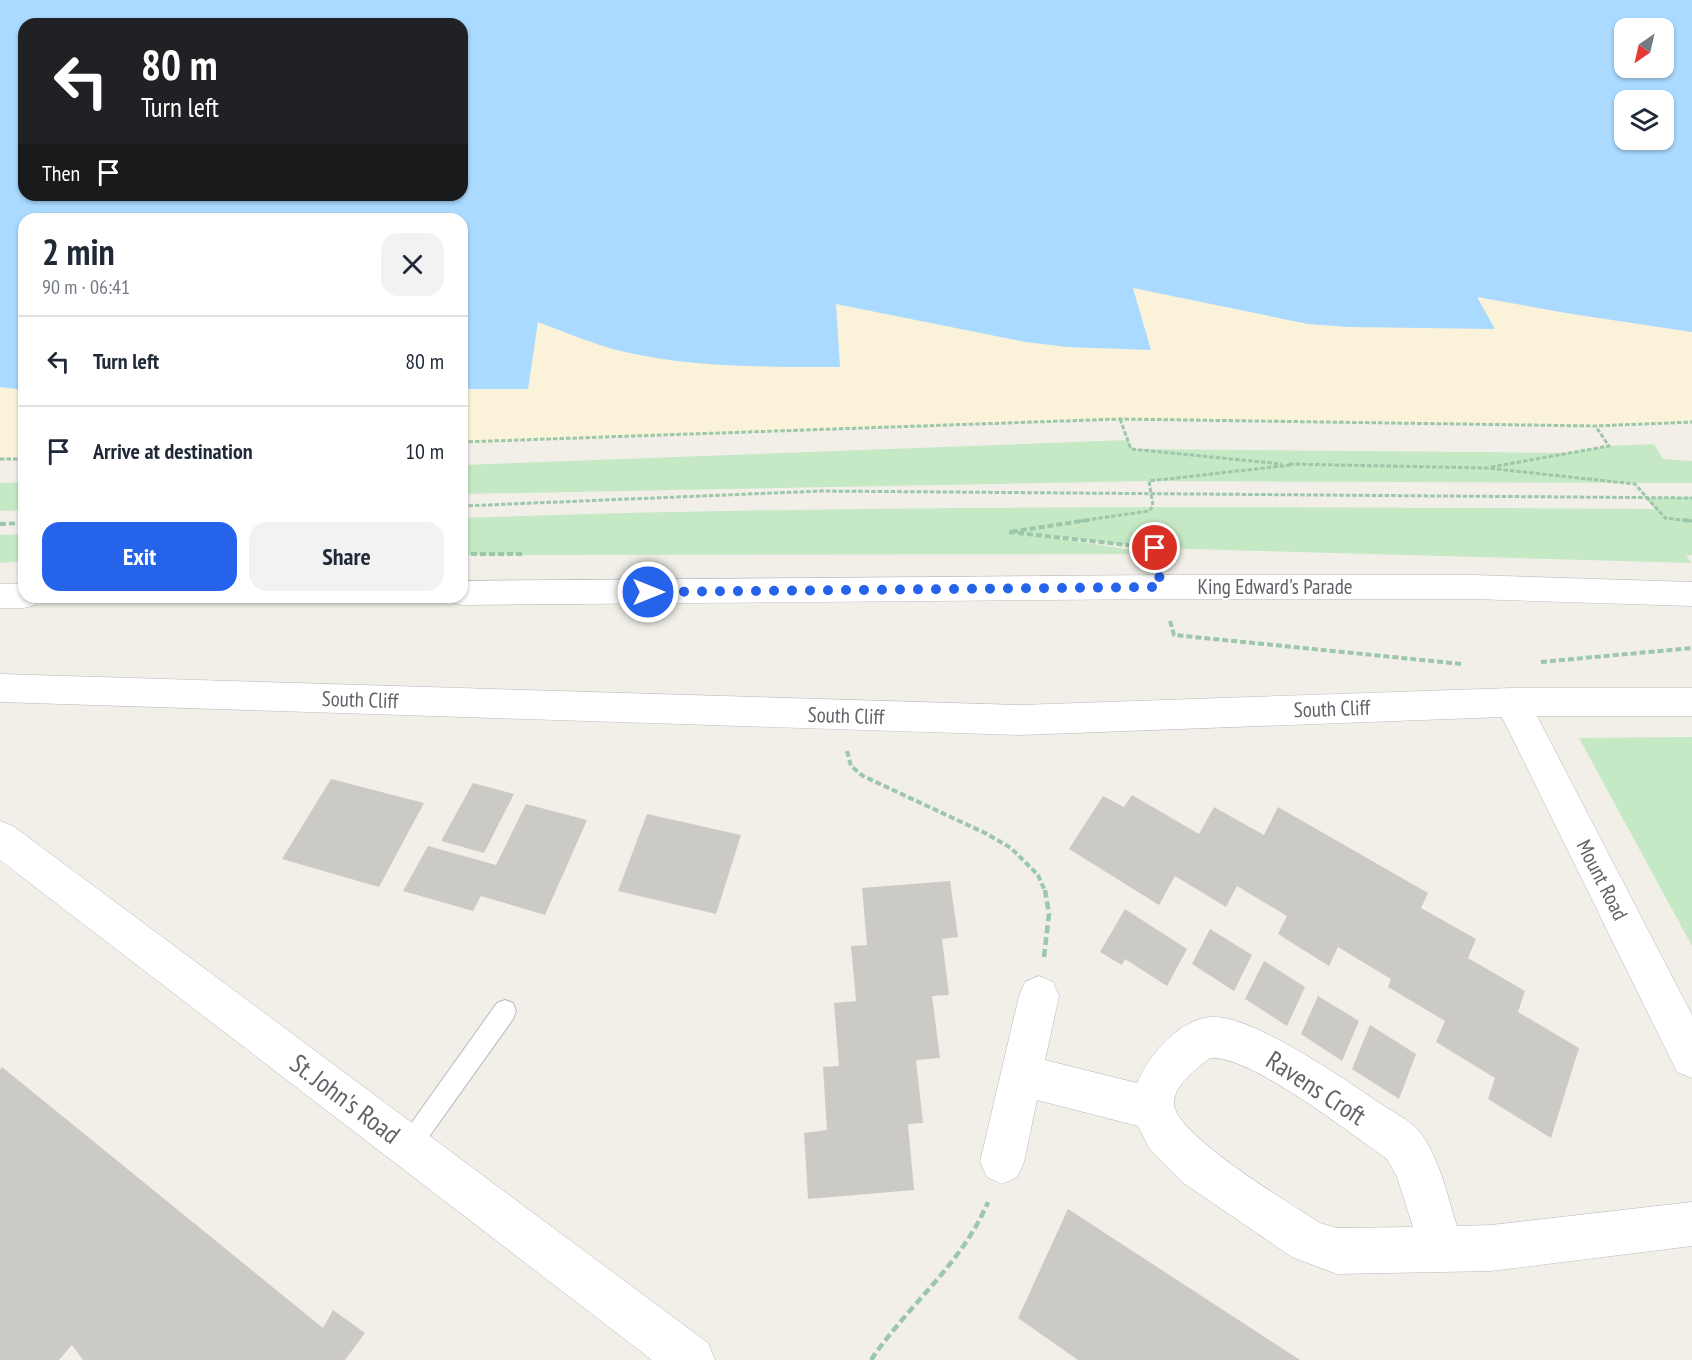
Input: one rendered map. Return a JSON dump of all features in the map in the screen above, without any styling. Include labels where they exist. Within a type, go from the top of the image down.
[{"type":"street","name":"King Edward's Parade","points":[[468,593],[1160,587],[1473,587],[1692,594]]},
{"type":"street","points":[[0,596],[18,596]]},
{"type":"street","name":"South Cliff","points":[[0,688],[1020,720],[1512,702],[1692,702]]},
{"type":"street","name":"Mount Road","points":[[1512,702],[1692,1057]]},
{"type":"street","name":"St. John's Road","points":[[0,838],[691,1360]]},
{"type":"street","points":[[1002,1162],[1039,996]]},
{"type":"street","name":"Ravens Croft","points":[[1152,1108],[1157,1085],[1186,1049],[1211,1037],[1233,1039],[1265,1054],[1402,1144],[1416,1168],[1443,1249]]},
{"type":"street","points":[[1021,1076],[1152,1108],[1164,1133],[1197,1167],[1308,1241],[1337,1251],[1491,1248],[1692,1224]]},
{"type":"lane","points":[[408,1147],[505,1011]]},
{"type":"path","points":[[1120,419],[1131,449],[1291,465],[1487,468],[1635,484],[1665,518],[1692,521]]},
{"type":"path","points":[[468,442],[1120,419],[1595,426],[1692,422]]},
{"type":"path","points":[[1487,468],[1609,446],[1595,426]]},
{"type":"path","points":[[0,459],[18,459]]},
{"type":"path","points":[[1291,465],[1149,481],[1153,506],[1149,511],[1009,532],[1155,548],[1158,554],[1160,587],[1174,635],[1465,664]]},
{"type":"path","points":[[468,506],[821,491],[1692,498]]},
{"type":"path","points":[[0,524],[18,523]]},
{"type":"path","points":[[1534,662],[1692,648]]},
{"type":"path","points":[[846,716],[847,761],[852,769],[1011,848],[1038,875],[1046,893],[1049,914],[1039,996]]},
{"type":"path","points":[[871,1360],[897,1321],[964,1248],[986,1211],[1002,1162]]},
{"type":"green space","points":[[1128,440],[1132,449],[1571,453],[1609,446],[1654,444],[1663,459],[1692,461],[1692,483],[1149,481],[468,494],[468,465]]},
{"type":"green space","points":[[18,482],[18,510],[0,511],[0,483]]},
{"type":"green space","points":[[1692,497],[1692,555],[1686,556],[1692,563],[1155,548],[1036,535],[1158,554],[468,555],[468,518],[909,508],[1655,509],[1645,498]]},
{"type":"green space","points":[[18,534],[18,562],[0,563],[0,535]]},
{"type":"green space","points":[[1692,737],[1692,946],[1579,738]]},
{"type":"sand","points":[[1692,143],[1692,423],[1595,426],[1120,419],[468,443],[468,222],[1614,148],[1614,150],[1674,150],[1674,144]]},
{"type":"sand","points":[[18,250],[18,458],[0,458],[0,252]]},
{"type":"water","points":[[0,0],[1692,0],[1692,332],[1477,297],[1495,329],[1349,327],[1308,324],[1133,288],[1151,350],[1067,347],[1026,342],[836,304],[840,367],[732,366],[651,357],[603,346],[538,322],[528,389],[468,389],[468,213],[18,213],[18,389],[0,387]]},
{"type":"building","points":[[331,779],[424,803],[379,887],[282,859]]},
{"type":"building","points":[[473,783],[514,794],[484,853],[441,841]]},
{"type":"building","points":[[1132,795],[1199,834],[1214,807],[1264,835],[1278,807],[1428,893],[1421,908],[1476,939],[1468,958],[1525,991],[1518,1012],[1579,1048],[1551,1138],[1488,1099],[1495,1078],[1436,1042],[1445,1021],[1388,987],[1391,979],[1338,947],[1329,966],[1278,934],[1287,916],[1237,886],[1226,907],[1175,876],[1159,905],[1069,849],[1103,796],[1124,807]]},
{"type":"building","points":[[526,804],[587,820],[545,915],[481,896],[473,911],[403,891],[428,846],[496,865]]},
{"type":"building","points":[[647,814],[741,835],[716,914],[618,891]]},
{"type":"building","points":[[950,881],[958,937],[942,939],[949,995],[932,996],[940,1058],[916,1060],[923,1123],[908,1124],[914,1190],[808,1199],[804,1133],[827,1130],[823,1067],[839,1066],[834,1003],[856,1001],[851,946],[867,945],[862,888]]},
{"type":"building","points":[[1125,909],[1187,949],[1167,986],[1125,959],[1122,965],[1100,952]]},
{"type":"building","points":[[1210,929],[1252,955],[1234,991],[1192,964]]},
{"type":"building","points":[[1264,961],[1305,987],[1287,1026],[1245,999]]},
{"type":"building","points":[[1318,996],[1359,1021],[1342,1061],[1301,1034]]},
{"type":"building","points":[[1370,1025],[1416,1054],[1399,1099],[1352,1069]]},
{"type":"building","points":[[2,1067],[323,1328],[333,1310],[365,1333],[345,1360],[83,1360],[72,1345],[59,1360],[0,1360],[0,1070]]},
{"type":"building","points":[[1068,1209],[1300,1360],[1078,1360],[1018,1318]]},
{"type":"route","points":[[648,592],[1160,587],[1158,554],[1155,548]]}]
